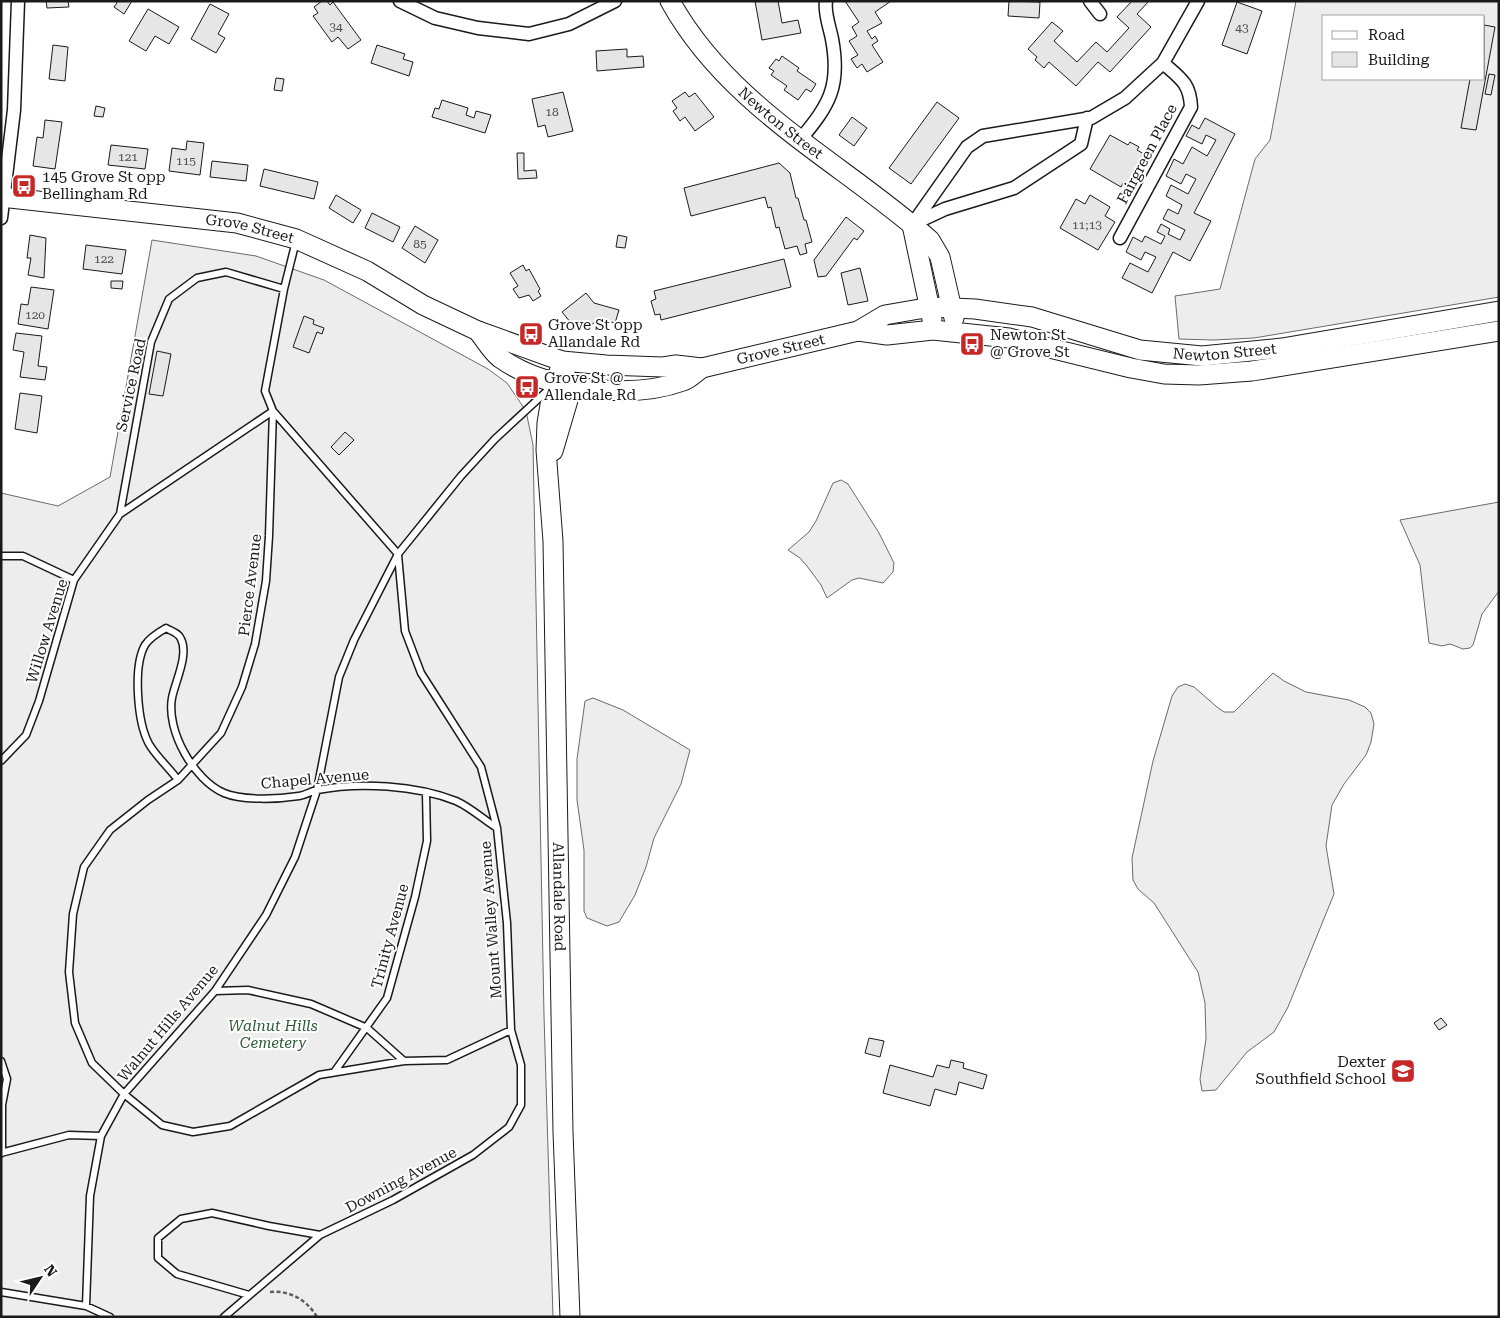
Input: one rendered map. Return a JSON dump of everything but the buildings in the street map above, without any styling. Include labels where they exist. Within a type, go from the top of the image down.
[{"type":"main road","name":"Newton Street","points":[[670,1],[708,58],[740,91],[800,140],[930,240],[940,257],[954,307],[956,332]]},
{"type":"main road","name":"Grove Street","points":[[2,197],[237,223],[296,239],[367,271],[423,305],[478,331],[562,361],[606,365],[664,376]]},
{"type":"main road","points":[[912,225],[930,307],[933,330]]},
{"type":"main road","name":"Grove Street","points":[[478,331],[499,358],[562,384],[607,390],[664,376],[676,365],[702,368],[858,331],[886,315],[930,307]]},
{"type":"main road","name":"Newton Street","points":[[930,307],[954,307],[1032,317],[1140,350],[1202,356],[1282,348],[1499,311]]},
{"type":"main road","name":"Grove Street","points":[[858,331],[886,335],[933,330]]},
{"type":"main road","name":"Newton Street","points":[[933,330],[1035,343],[1147,372],[1199,375],[1252,371],[1499,331]]},
{"type":"main road","name":"Allandale Road","points":[[562,361],[562,384],[568,400],[554,449],[550,477],[563,1132],[570,1317]]},
{"type":"street","points":[[1,218],[2,197],[14,110],[18,1]]},
{"type":"street","points":[[400,1],[435,18],[478,28],[529,34],[569,24],[615,1]]},
{"type":"street","points":[[800,140],[823,112],[836,74],[836,57],[826,1]]},
{"type":"street","points":[[1090,1],[1100,14]]},
{"type":"street","points":[[912,225],[967,147],[983,136],[1087,118],[1125,98],[1163,63],[1198,1]]},
{"type":"street","name":"Fairgreen Place","points":[[1120,238],[1191,107],[1190,94],[1185,82],[1163,63]]},
{"type":"street","points":[[912,225],[945,209],[1014,188],[1081,144],[1087,118]]},
{"type":"lane","name":"Pierce Avenue","points":[[296,239],[284,289],[265,391],[273,411],[266,581],[255,644],[242,687],[221,733],[178,780],[148,800],[110,830],[84,867],[73,914],[69,972],[75,1023],[92,1063],[124,1094],[162,1125],[193,1132],[230,1126],[319,1075],[404,1061],[447,1060],[511,1030]]},
{"type":"lane","name":"Service Road","points":[[120,514],[152,342],[169,299],[197,278],[226,272],[284,289]]},
{"type":"lane","points":[[273,411],[398,554],[461,476],[495,438],[562,384]]},
{"type":"lane","name":"Willow Avenue","points":[[1,761],[26,735],[39,702],[74,580],[120,514],[273,411]]},
{"type":"lane","name":"Walnut Hills Avenue","points":[[86,1306],[90,1196],[101,1136],[124,1094],[216,991],[270,907],[295,857],[317,790],[340,677],[354,640],[398,554]]},
{"type":"lane","name":"Mount Walley Avenue","points":[[398,554],[406,631],[421,673],[481,767],[497,828],[507,923],[511,1030]]},
{"type":"lane","points":[[1,556],[23,556],[74,580]]},
{"type":"lane","name":"Chapel Avenue","points":[[178,780],[149,743],[140,715],[140,664],[145,645],[156,633],[166,628],[182,639],[183,652],[172,701],[173,720],[182,751],[206,782],[224,793],[264,799],[301,796],[317,790],[383,786],[426,793],[457,802],[497,828]]},
{"type":"lane","name":"Trinity Avenue","points":[[335,1071],[387,998],[415,898],[426,841],[426,793]]},
{"type":"lane","points":[[216,991],[248,990],[311,1004],[367,1028],[404,1061]]},
{"type":"lane","name":"Downing Avenue","points":[[224,1317],[320,1235],[394,1200],[473,1156],[510,1126],[520,1105],[521,1065],[511,1030]]},
{"type":"lane","points":[[1,1061],[7,1080],[2,1105],[2,1153],[69,1135],[101,1136]]},
{"type":"lane","points":[[249,1295],[177,1274],[158,1258],[158,1238],[181,1219],[212,1213],[320,1235]]},
{"type":"lane","points":[[1,1292],[86,1306],[110,1317]]},
{"type":"path","points":[[249,1295],[284,1290],[310,1305],[317,1317]]},
{"type":"shaded area","points":[[1296,1],[1499,1],[1499,297],[1254,338],[1179,339],[1175,296],[1220,289],[1255,159],[1270,140]]},
{"type":"shaded area","name":"Walnut Hills Cemetery","points":[[152,240],[256,256],[324,280],[488,369],[507,383],[526,411],[533,445],[544,1015],[553,1317],[1,1317],[1,493],[58,506],[110,477]]},
{"type":"shaded area","points":[[841,480],[848,484],[879,533],[894,563],[893,572],[883,583],[859,578],[852,580],[827,598],[821,585],[807,566],[800,558],[788,550],[809,532],[833,483]]},
{"type":"shaded area","points":[[1499,502],[1499,591],[1482,614],[1473,645],[1470,648],[1463,649],[1450,644],[1442,646],[1429,643],[1420,565],[1400,520]]},
{"type":"shaded area","points":[[1273,673],[1306,692],[1349,700],[1365,707],[1371,713],[1374,724],[1371,742],[1366,755],[1344,784],[1332,805],[1326,846],[1334,894],[1288,1007],[1274,1032],[1247,1052],[1216,1090],[1202,1091],[1200,1079],[1206,1039],[1205,1003],[1198,972],[1154,903],[1138,889],[1133,880],[1132,858],[1153,761],[1172,696],[1178,687],[1185,684],[1194,687],[1224,712],[1234,712]]},
{"type":"shaded area","points":[[593,698],[623,710],[690,750],[681,784],[654,838],[646,867],[635,895],[619,922],[607,926],[587,918],[584,911],[584,850],[577,800],[577,759],[585,701]]},
{"type":"place","name":"145 Grove St opp Bellingham Rd","points":[[24,186]]},
{"type":"place","name":"Grove St opp Allandale Rd","points":[[531,334]]},
{"type":"place","name":"Newton St @ Grove St","points":[[972,344]]},
{"type":"place","name":"Grove St @ Allendale Rd","points":[[527,387]]},
{"type":"place","name":"Dexter Southfield School","points":[[1403,1071]]}]
